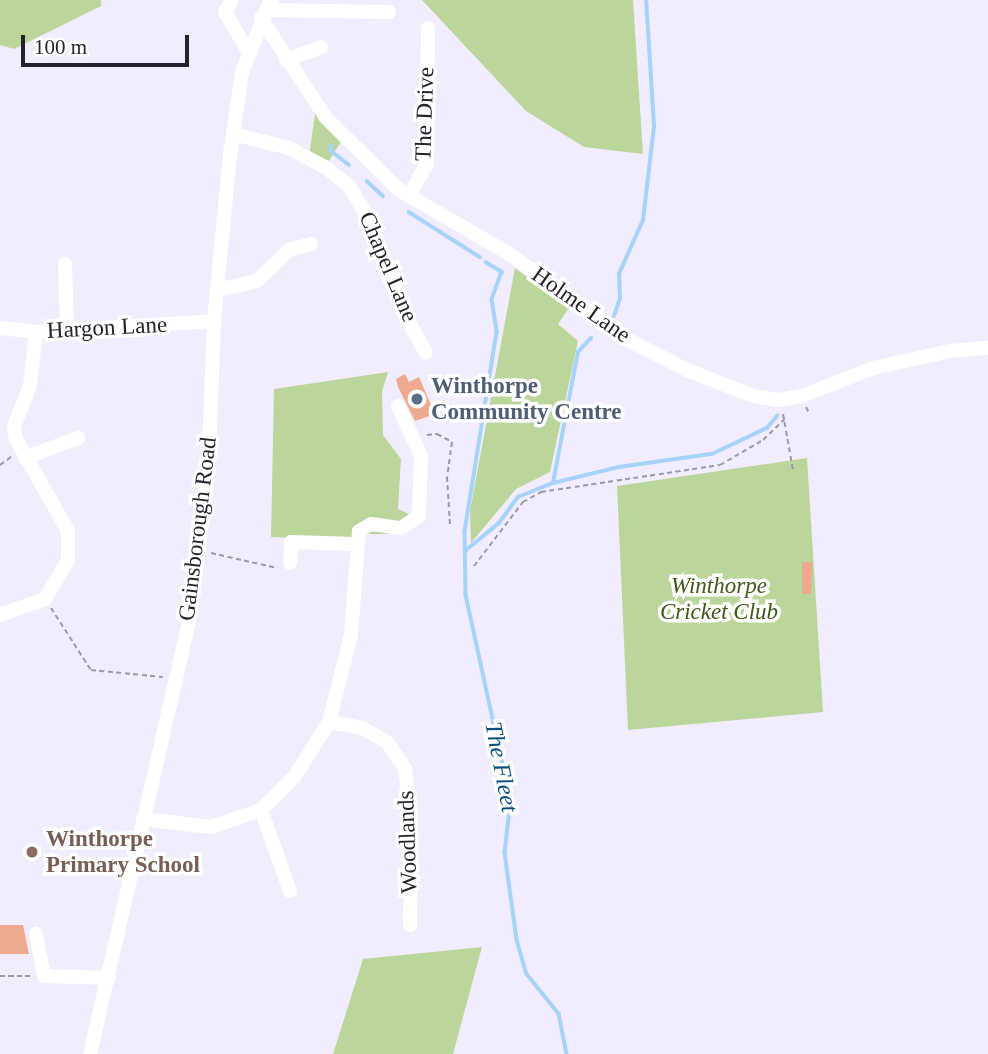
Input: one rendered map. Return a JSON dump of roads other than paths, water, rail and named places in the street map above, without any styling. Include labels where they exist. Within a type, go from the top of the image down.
[{"type":"street","points":[[232,0],[225,12],[249,53]]},
{"type":"street","points":[[266,9],[389,12]]},
{"type":"street","name":"Gainsborough Road","points":[[90,1054],[175,678],[200,550],[208,478],[214,321],[233,134],[249,53],[266,9]]},
{"type":"street","name":"Holme Lane","points":[[266,9],[286,60],[326,118],[409,196],[511,256],[626,339],[698,374],[753,396],[778,400],[802,396],[873,368],[950,351],[988,348]]},
{"type":"street","name":"The Drive","points":[[409,196],[427,163],[428,27]]},
{"type":"street","points":[[286,60],[321,47]]},
{"type":"street","name":"Chapel Lane","points":[[233,134],[289,148],[326,167],[349,186],[370,221],[405,315],[426,353]]},
{"type":"street","points":[[217,290],[257,281],[285,253],[311,244]]},
{"type":"street","points":[[65,264],[67,330]]},
{"type":"street","name":"Hargon Lane","points":[[0,328],[36,332],[214,321]]},
{"type":"street","points":[[0,615],[45,599],[68,560],[68,531],[25,458],[14,426],[30,386],[36,332]]},
{"type":"street","points":[[143,819],[211,827],[261,810],[295,776],[329,722],[351,635],[356,544],[364,526],[401,528],[419,516],[421,456],[398,406]]},
{"type":"street","points":[[25,458],[79,440]]},
{"type":"street","points":[[290,564],[291,542],[356,544]]},
{"type":"street","name":"Woodlands","points":[[329,722],[362,728],[387,742],[405,769],[411,812],[410,925]]},
{"type":"street","points":[[261,810],[290,891]]},
{"type":"street","points":[[36,934],[44,976],[109,978]]},
{"type":"waterway","points":[[614,316],[620,299],[619,274],[643,220],[654,126],[646,0]]},
{"type":"waterway","points":[[332,146],[330,150],[349,165]]},
{"type":"waterway","points":[[367,181],[383,196]]},
{"type":"waterway","points":[[409,212],[480,257]]},
{"type":"waterway","name":"The Fleet","points":[[486,262],[502,272],[492,299],[497,332],[465,531],[466,595],[511,801],[505,853],[517,940],[527,974],[559,1014],[567,1054]]},
{"type":"waterway","points":[[465,551],[499,523],[518,497],[553,483],[578,352],[591,338]]},
{"type":"waterway","points":[[553,483],[619,467],[712,454],[767,428],[777,416]]},
{"type":"place","name":"Winthorpe Community Centre","points":[[417,399]]},
{"type":"place","name":"Winthorpe Primary School","points":[[32,852]]},
{"type":"park label","name":"Winthorpe Cricket Club","points":[[719,599]]}]
